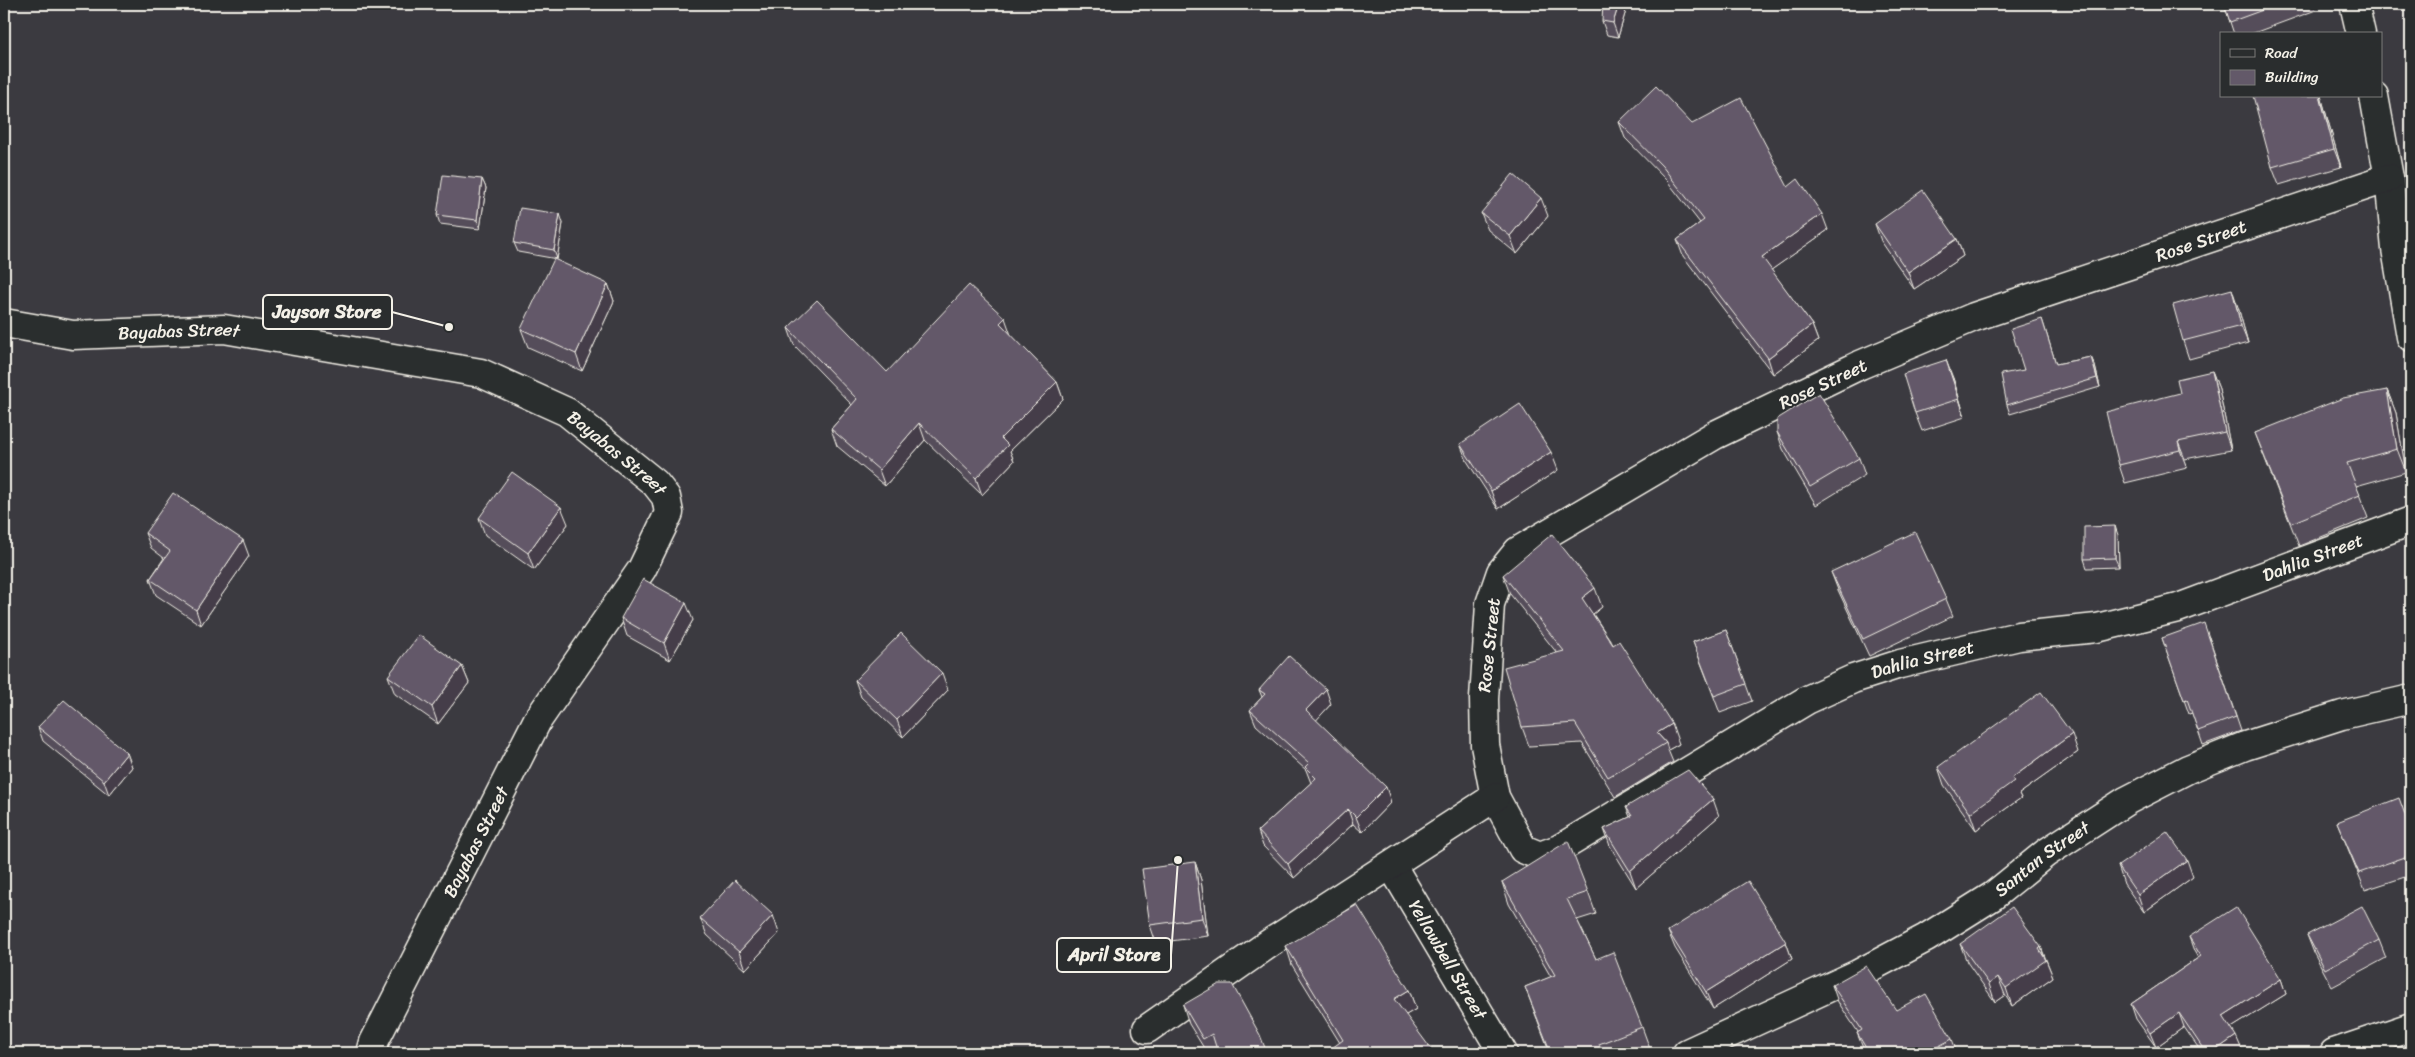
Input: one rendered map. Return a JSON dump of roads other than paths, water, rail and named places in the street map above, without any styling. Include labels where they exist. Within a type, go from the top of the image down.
[{"type":"street","points":[[2354,4],[2361,32]]},
{"type":"street","points":[[2374,98],[2389,178],[2396,249],[2411,337]]},
{"type":"street","name":"Rose Street","points":[[1495,797],[1485,745],[1484,700],[1490,604],[1501,572],[1518,551],[1715,435],[1860,365],[1974,317],[2389,178]]},
{"type":"street","name":"Bayabas Street","points":[[4,323],[73,335],[224,329],[481,373],[567,412],[655,483],[666,498],[669,513],[642,569],[537,721],[378,1034],[371,1053]]},
{"type":"street","name":"Dahlia Street","points":[[1495,797],[1523,849],[1540,856],[1559,849],[1807,700],[1853,679],[1900,664],[2019,636],[2097,628],[2178,608],[2411,521]]},
{"type":"street","name":"Santan Street","points":[[1687,1053],[1858,974],[1926,938],[1993,896],[2046,853],[2118,806],[2188,769],[2245,746],[2333,718],[2411,699]]},
{"type":"street","points":[[1147,1028],[1270,943],[1392,866],[1495,797]]},
{"type":"street","name":"Yellowbell Street","points":[[1392,866],[1503,1053]]},
{"type":"street","points":[[2334,1053],[2411,1026]]},
{"type":"place","name":"Jayson Store","points":[[449,327]]},
{"type":"place","name":"April Store","points":[[1178,860]]}]
